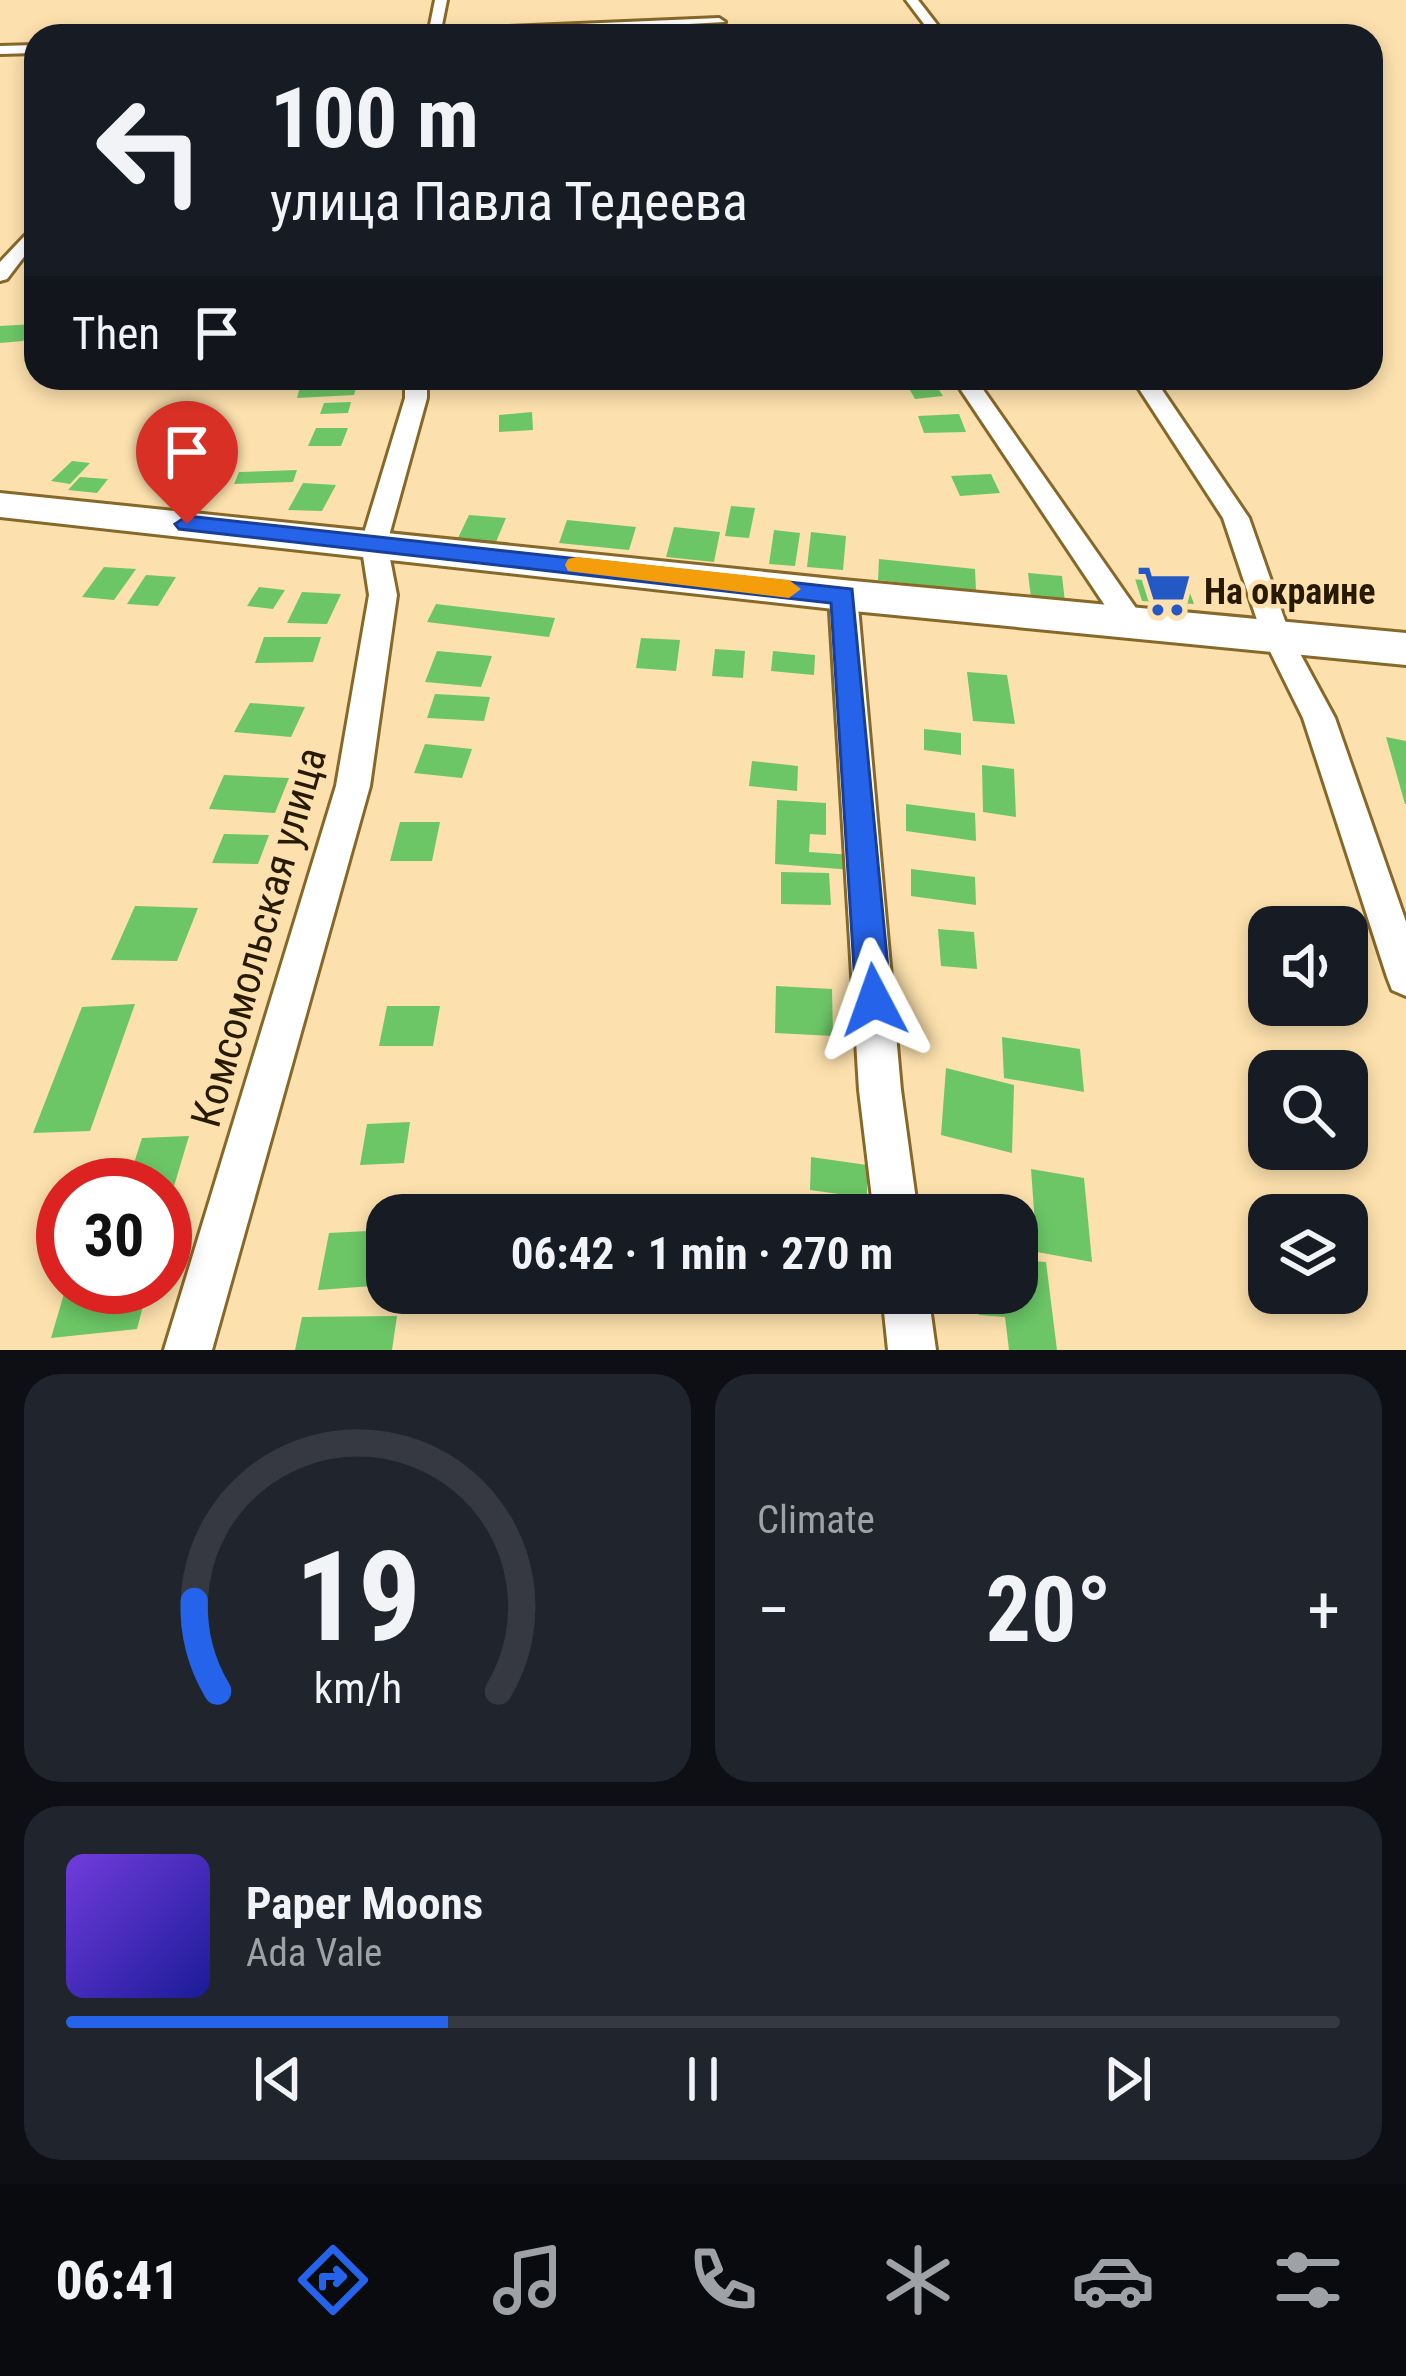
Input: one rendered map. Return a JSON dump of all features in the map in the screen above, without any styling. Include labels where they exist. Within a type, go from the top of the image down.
[{"type":"main road","points":[[0,505],[843,595],[1406,649]]},
{"type":"street","points":[[674,24],[718,22],[721,12],[714,0]]},
{"type":"street","points":[[912,0],[931,24]]},
{"type":"street","points":[[0,274],[24,245]]},
{"type":"street","points":[[374,543],[416,390]]},
{"type":"street","points":[[972,390],[1130,621]]},
{"type":"street","points":[[1152,390],[1237,518],[1276,635],[1319,718],[1406,977]]},
{"type":"street","name":"Комсомольская улица","points":[[188,1350],[353,786],[383,595],[374,543]]},
{"type":"street","points":[[843,595],[880,1090],[893,1194]]},
{"type":"street","points":[[908,1314],[912,1350]]},
{"type":"building","points":[[24,325],[24,340],[0,343],[0,326]]},
{"type":"building","points":[[299,390],[356,390],[354,395],[297,398]]},
{"type":"building","points":[[910,390],[939,390],[943,396],[915,399]]},
{"type":"building","points":[[351,402],[348,413],[320,414],[324,403]]},
{"type":"building","points":[[532,412],[533,430],[499,432],[499,415]]},
{"type":"building","points":[[959,414],[966,432],[924,433],[918,416]]},
{"type":"building","points":[[316,428],[348,428],[341,446],[308,446]]},
{"type":"building","points":[[72,461],[90,463],[70,484],[51,481]]},
{"type":"building","points":[[297,470],[293,482],[234,484],[239,472]]},
{"type":"building","points":[[991,474],[1000,493],[960,496],[951,476]]},
{"type":"building","points":[[209,476],[229,478],[212,499],[192,497]]},
{"type":"building","points":[[80,477],[108,479],[97,493],[68,490]]},
{"type":"building","points":[[303,483],[336,485],[322,511],[288,510]]},
{"type":"building","points":[[731,506],[755,508],[749,538],[725,536]]},
{"type":"building","points":[[469,515],[506,518],[496,542],[458,538]]},
{"type":"building","points":[[567,520],[636,527],[629,550],[559,543]]},
{"type":"building","points":[[674,527],[720,532],[714,562],[666,557]]},
{"type":"building","points":[[774,530],[800,533],[795,566],[769,564]]},
{"type":"building","points":[[811,532],[846,536],[843,570],[807,567]]},
{"type":"building","points":[[879,559],[975,569],[976,591],[878,580]]},
{"type":"building","points":[[104,567],[136,569],[114,600],[82,597]]},
{"type":"building","points":[[1028,573],[1062,576],[1065,602],[1031,598]]},
{"type":"building","points":[[146,575],[176,577],[158,606],[127,604]]},
{"type":"building","name":"На окраине","points":[[1135,579],[1186,582],[1194,604],[1142,601]]},
{"type":"building","points":[[259,587],[285,590],[273,609],[247,606]]},
{"type":"building","points":[[302,592],[341,594],[327,624],[287,623]]},
{"type":"building","points":[[436,604],[555,618],[549,637],[427,622]]},
{"type":"building","points":[[264,637],[321,637],[313,662],[255,663]]},
{"type":"building","points":[[641,638],[680,640],[676,671],[636,668]]},
{"type":"building","points":[[715,649],[745,651],[743,678],[712,676]]},
{"type":"building","points":[[437,651],[492,656],[481,687],[425,682]]},
{"type":"building","points":[[773,651],[815,655],[814,675],[771,671]]},
{"type":"building","points":[[967,672],[1007,675],[1015,724],[973,721]]},
{"type":"building","points":[[435,694],[490,697],[484,721],[427,718]]},
{"type":"building","points":[[250,703],[305,707],[291,737],[234,732]]},
{"type":"building","points":[[924,729],[961,733],[961,755],[924,750]]},
{"type":"building","points":[[1386,737],[1406,741],[1406,804],[1405,804]]},
{"type":"building","points":[[425,744],[472,749],[462,778],[414,773]]},
{"type":"building","points":[[752,761],[798,766],[797,791],[749,786]]},
{"type":"building","points":[[982,765],[1014,769],[1016,817],[983,812]]},
{"type":"building","points":[[224,775],[289,778],[275,813],[209,809]]},
{"type":"building","points":[[777,800],[826,803],[826,835],[810,834],[809,852],[853,855],[853,870],[775,864]]},
{"type":"building","points":[[906,804],[975,813],[976,841],[906,831]]},
{"type":"building","points":[[400,822],[440,822],[432,861],[390,861]]},
{"type":"building","points":[[224,834],[269,835],[258,864],[212,863]]},
{"type":"building","points":[[911,869],[975,877],[976,905],[911,896]]},
{"type":"building","points":[[781,872],[829,873],[831,905],[781,904]]},
{"type":"building","points":[[135,906],[198,908],[177,961],[111,960]]},
{"type":"building","points":[[938,929],[974,932],[977,969],[941,966]]},
{"type":"building","points":[[776,986],[832,989],[833,1036],[775,1033]]},
{"type":"building","points":[[135,1004],[90,1131],[33,1133],[82,1007]]},
{"type":"building","points":[[387,1006],[440,1006],[433,1046],[379,1046]]},
{"type":"building","points":[[1002,1037],[1080,1049],[1084,1092],[1004,1078]]},
{"type":"building","points":[[946,1068],[1014,1085],[1012,1153],[941,1135]]},
{"type":"building","points":[[410,1122],[404,1163],[360,1165],[367,1124]]},
{"type":"building","points":[[189,1136],[182,1158],[136,1158],[142,1138]]},
{"type":"building","points":[[811,1157],[867,1165],[867,1194],[810,1190]]},
{"type":"building","points":[[1031,1169],[1084,1178],[1092,1262],[1038,1252],[1038,1194],[1033,1194]]},
{"type":"building","points":[[366,1231],[366,1287],[318,1290],[329,1233]]},
{"type":"building","points":[[1038,1261],[1046,1262],[1057,1350],[1009,1350],[1005,1317],[979,1315],[1038,1314]]},
{"type":"building","points":[[58,1314],[141,1314],[137,1329],[51,1338]]},
{"type":"building","points":[[397,1316],[392,1350],[295,1350],[302,1317]]},
{"type":"slow traffic","points":[[577,565],[789,589]]},
{"type":"place","name":"На окраине","points":[[1164,591]]},
{"type":"route","points":[[187,524],[843,595],[874,1000]]}]
